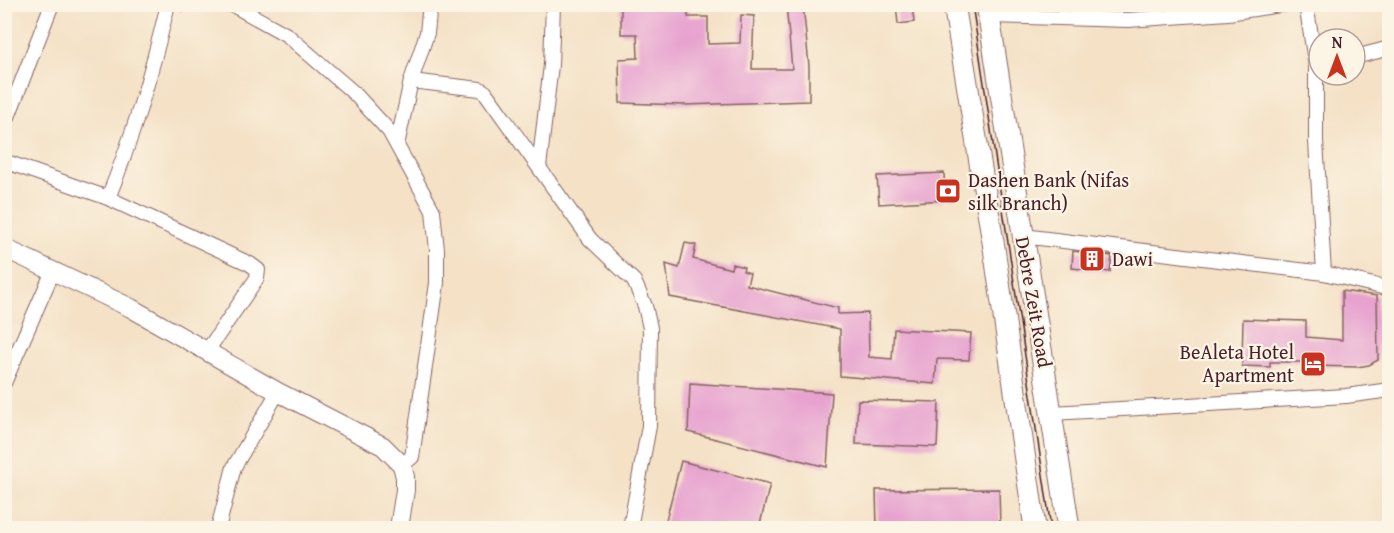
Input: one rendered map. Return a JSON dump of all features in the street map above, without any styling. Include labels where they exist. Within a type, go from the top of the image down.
[{"type":"main road","name":"Debre Zeit Road","points":[[954,4],[994,248],[1035,528]]},
{"type":"main road","name":"Debre Zeit Road","points":[[987,10],[1069,528]]},
{"type":"street","points":[[4,128],[52,4]]},
{"type":"street","points":[[108,198],[127,152],[150,76],[168,4]]},
{"type":"street","points":[[184,4],[207,4]]},
{"type":"street","points":[[231,4],[287,35],[361,100],[389,131],[433,211],[437,249],[437,283],[412,457],[402,465]]},
{"type":"street","points":[[396,145],[411,81],[426,33],[430,4]]},
{"type":"street","points":[[538,167],[551,65],[553,4]]},
{"type":"street","points":[[987,10],[1128,20],[1160,10],[1228,13],[1287,4]]},
{"type":"street","points":[[1306,4],[1310,27]]},
{"type":"street","points":[[1367,54],[1389,48]]},
{"type":"street","points":[[411,81],[480,89],[486,92],[590,239],[634,281],[645,306],[650,327],[649,426],[630,528]]},
{"type":"street","points":[[1317,87],[1316,141],[1324,273]]},
{"type":"street","points":[[4,161],[108,198],[250,264],[258,270],[257,278],[207,351]]},
{"type":"street","points":[[1023,236],[1324,273],[1389,289]]},
{"type":"street","points":[[4,248],[131,308],[278,392],[383,446],[402,465],[405,477],[399,528]]},
{"type":"street","points":[[4,383],[53,272]]},
{"type":"street","points":[[1052,413],[1346,396],[1389,390]]},
{"type":"street","points":[[218,528],[234,468],[278,392]]},
{"type":"building","points":[[621,4],[688,4],[688,17],[708,17],[708,44],[740,43],[741,15],[754,16],[752,69],[792,69],[786,4],[803,4],[809,66],[809,101],[684,105],[620,103],[619,59],[638,58],[637,34],[621,34]]},
{"type":"building","points":[[896,4],[912,4],[914,22],[898,24]]},
{"type":"building","points":[[944,173],[945,200],[879,204],[877,176]]},
{"type":"building","points":[[685,243],[696,245],[693,259],[731,269],[732,264],[744,267],[743,271],[750,273],[747,285],[838,308],[838,314],[868,313],[869,357],[892,359],[894,329],[971,333],[969,360],[937,359],[935,384],[840,376],[840,329],[670,297],[666,264],[679,268]]},
{"type":"building","name":"Dawi","points":[[1073,251],[1112,256],[1110,272],[1072,268]]},
{"type":"building","points":[[1342,291],[1377,296],[1378,360],[1369,365],[1357,367],[1312,366],[1312,362],[1270,362],[1270,367],[1242,366],[1243,319],[1306,321],[1306,337],[1342,340]]},
{"type":"building","points":[[690,383],[832,393],[827,467],[688,432]]},
{"type":"building","points":[[858,400],[939,402],[937,447],[856,444]]},
{"type":"building","points":[[681,461],[770,484],[759,528],[664,528]]},
{"type":"building","points":[[999,489],[1000,528],[877,528],[876,490]]},
{"type":"tram line","points":[[972,4],[1051,528]]},
{"type":"place","name":"Dashen Bank (Nifas silk Branch)","points":[[948,191]]},
{"type":"place","name":"Dawi","points":[[1092,259]]},
{"type":"place","name":"BeAleta Hotel Apartment","points":[[1313,364]]}]
